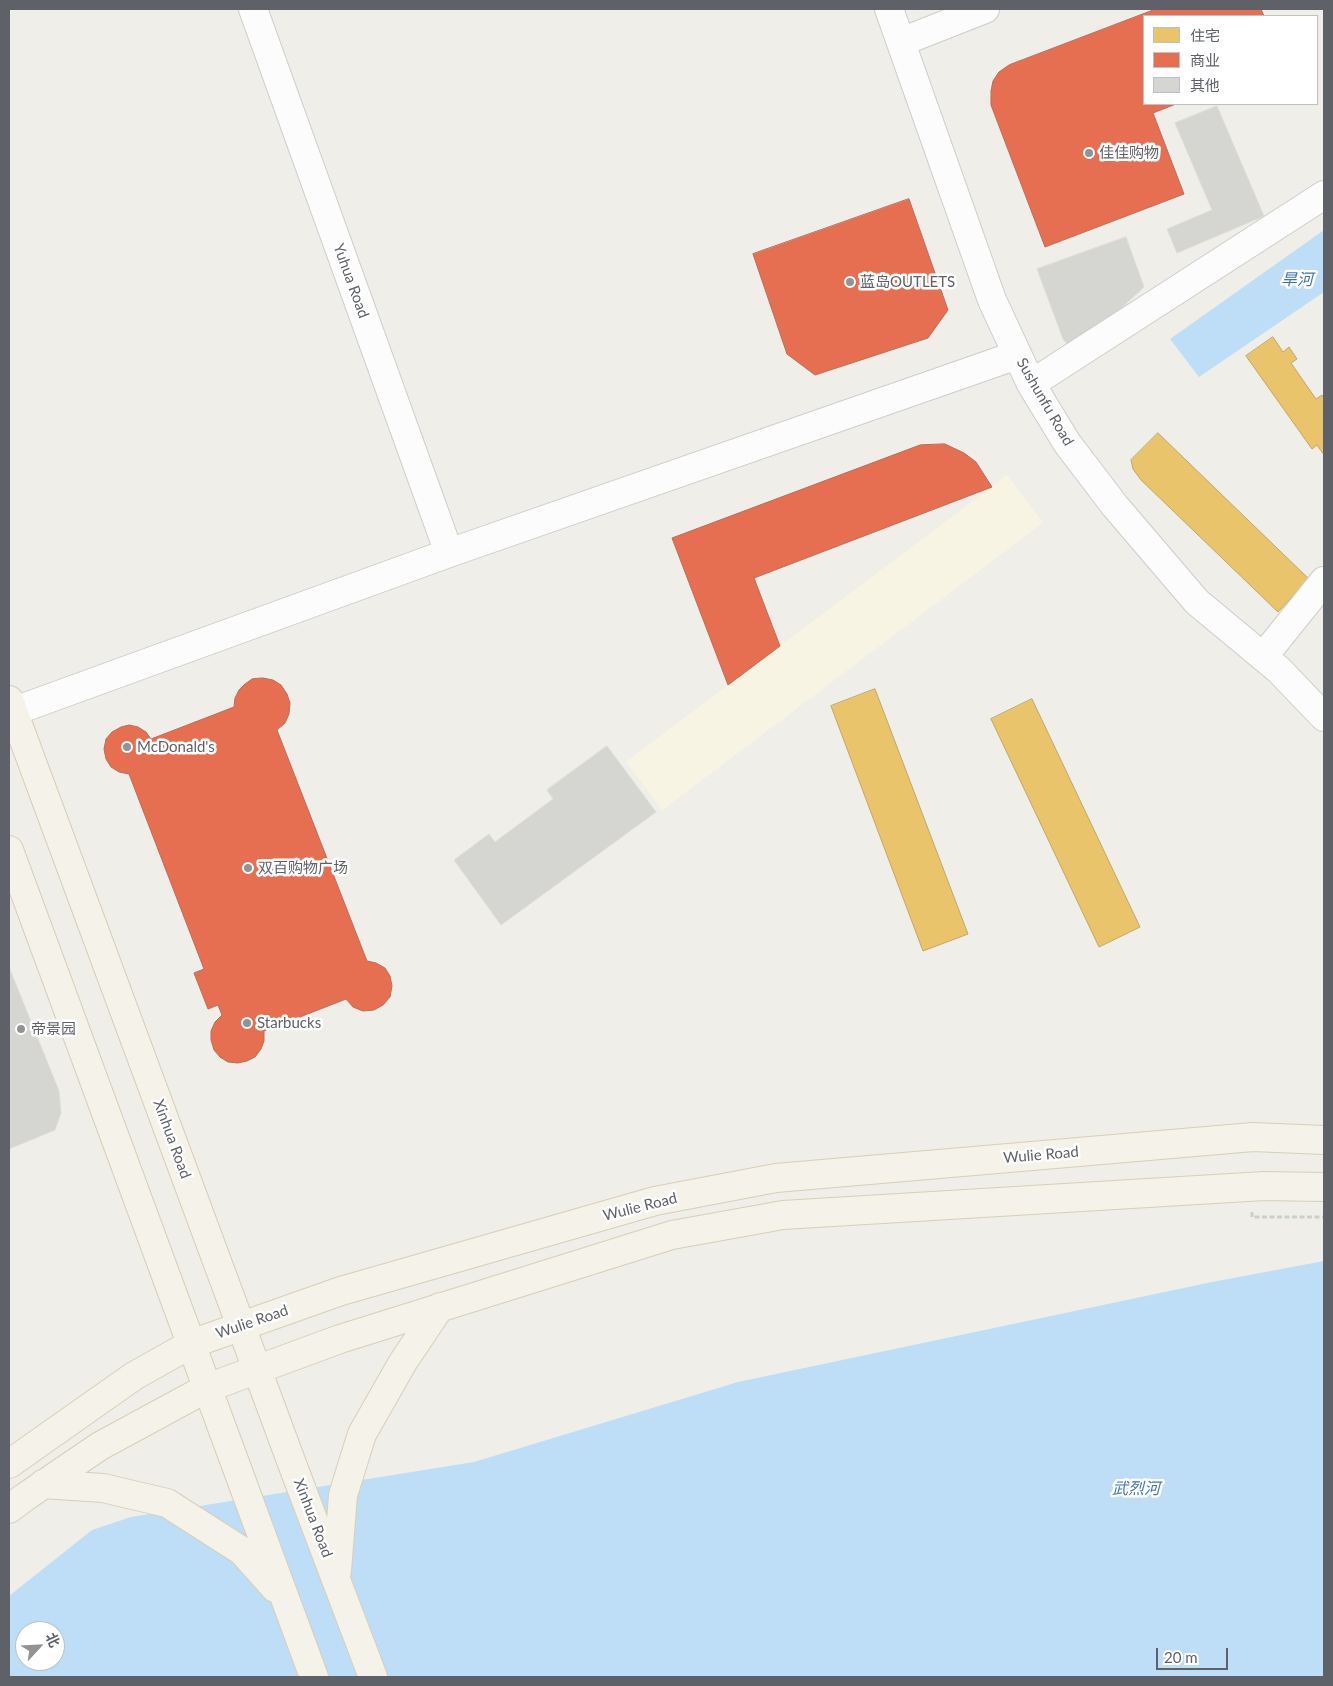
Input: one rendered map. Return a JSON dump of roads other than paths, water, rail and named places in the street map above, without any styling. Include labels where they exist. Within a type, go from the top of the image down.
[{"type":"main road","name":"Xinhua Road","points":[[10,708],[373,1677]]},
{"type":"main road","points":[[9,850],[314,1677]]},
{"type":"main road","name":"Wulie Road","points":[[9,1464],[134,1376],[191,1344],[341,1291],[646,1204],[776,1178],[1253,1137],[1324,1140]]},
{"type":"main road","points":[[9,1509],[100,1446],[207,1388],[340,1340],[440,1307],[672,1235],[783,1214],[1264,1186],[1324,1187]]},
{"type":"main road","points":[[336,1578],[343,1495],[362,1434],[402,1362],[440,1307]]},
{"type":"main road","points":[[43,1484],[103,1488],[167,1503],[242,1551],[285,1598]]},
{"type":"street","name":"Yuhua Road","points":[[253,9],[449,553]]},
{"type":"street","name":"Sushunfu Road","points":[[889,9],[992,300],[1031,384],[1067,443],[1115,506],[1197,602],[1279,670],[1324,717]]},
{"type":"street","points":[[900,42],[985,9]]},
{"type":"street","points":[[1031,384],[1324,195]]},
{"type":"street","points":[[10,708],[1018,355]]},
{"type":"street","points":[[1264,657],[1324,581]]},
{"type":"water","name":"旱河","points":[[1324,230],[1324,292],[1199,377],[1170,339]]},
{"type":"water","name":"武烈河","points":[[1324,1261],[1324,1677],[9,1677],[9,1596],[92,1530],[131,1517],[474,1462],[738,1382],[1212,1282]]},
{"type":"place","name":"佳佳购物","points":[[1089,153]]},
{"type":"place","name":"蓝岛OUTLETS","points":[[850,282]]},
{"type":"place","name":"McDonald's","points":[[127,747]]},
{"type":"place","name":"双百购物广场","points":[[248,868]]},
{"type":"place","name":"Starbucks","points":[[247,1023]]},
{"type":"place","name":"帝景园","points":[[21,1029]]}]
